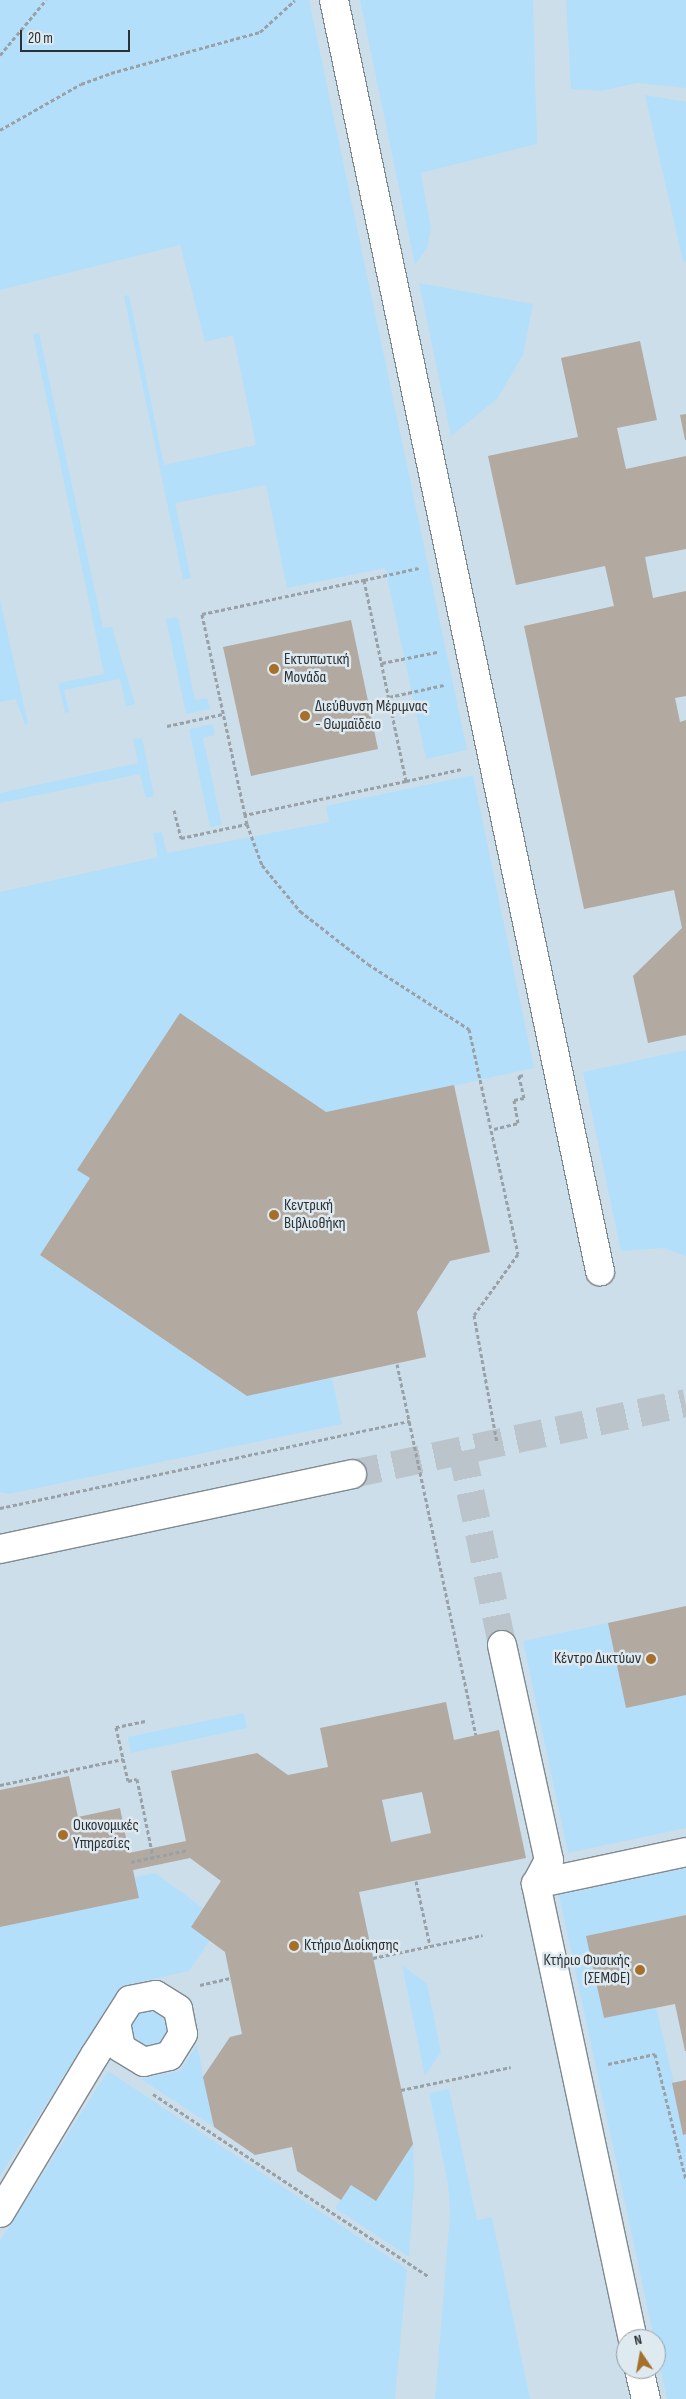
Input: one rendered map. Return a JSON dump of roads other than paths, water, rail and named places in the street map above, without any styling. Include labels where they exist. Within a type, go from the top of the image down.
[{"type":"street","points":[[334,0],[474,679],[600,1271]]},
{"type":"street","points":[[0,1549],[352,1474]]},
{"type":"street","points":[[502,1645],[548,1860],[536,1884],[631,2329]]},
{"type":"street","points":[[536,1884],[686,1852]]},
{"type":"street","points":[[0,2213],[116,2022]]},
{"type":"street","points":[[641,2379],[646,2399]]},
{"type":"tunnel","points":[[352,1474],[686,1403]]},
{"type":"tunnel","points":[[462,1451],[502,1645]]},
{"type":"place","name":"Εκτυπωτική Μονάδα","points":[[274,669]]},
{"type":"place","name":"Διεύθυνση Μέριμνας - Θωμαϊδειο","points":[[305,716]]},
{"type":"place","name":"Κεντρική Βιβλιοθήκη","points":[[274,1215]]},
{"type":"place","name":"Κέντρο Δικτύων","points":[[651,1659]]},
{"type":"place","name":"Οικονομικές Υπηρεσίες","points":[[63,1835]]},
{"type":"place","name":"Κτήριο Διοίκησης","points":[[294,1946]]},
{"type":"place","name":"Κτήριο Φυσικής (ΣΕΜΦΕ)","points":[[640,1970]]}]
